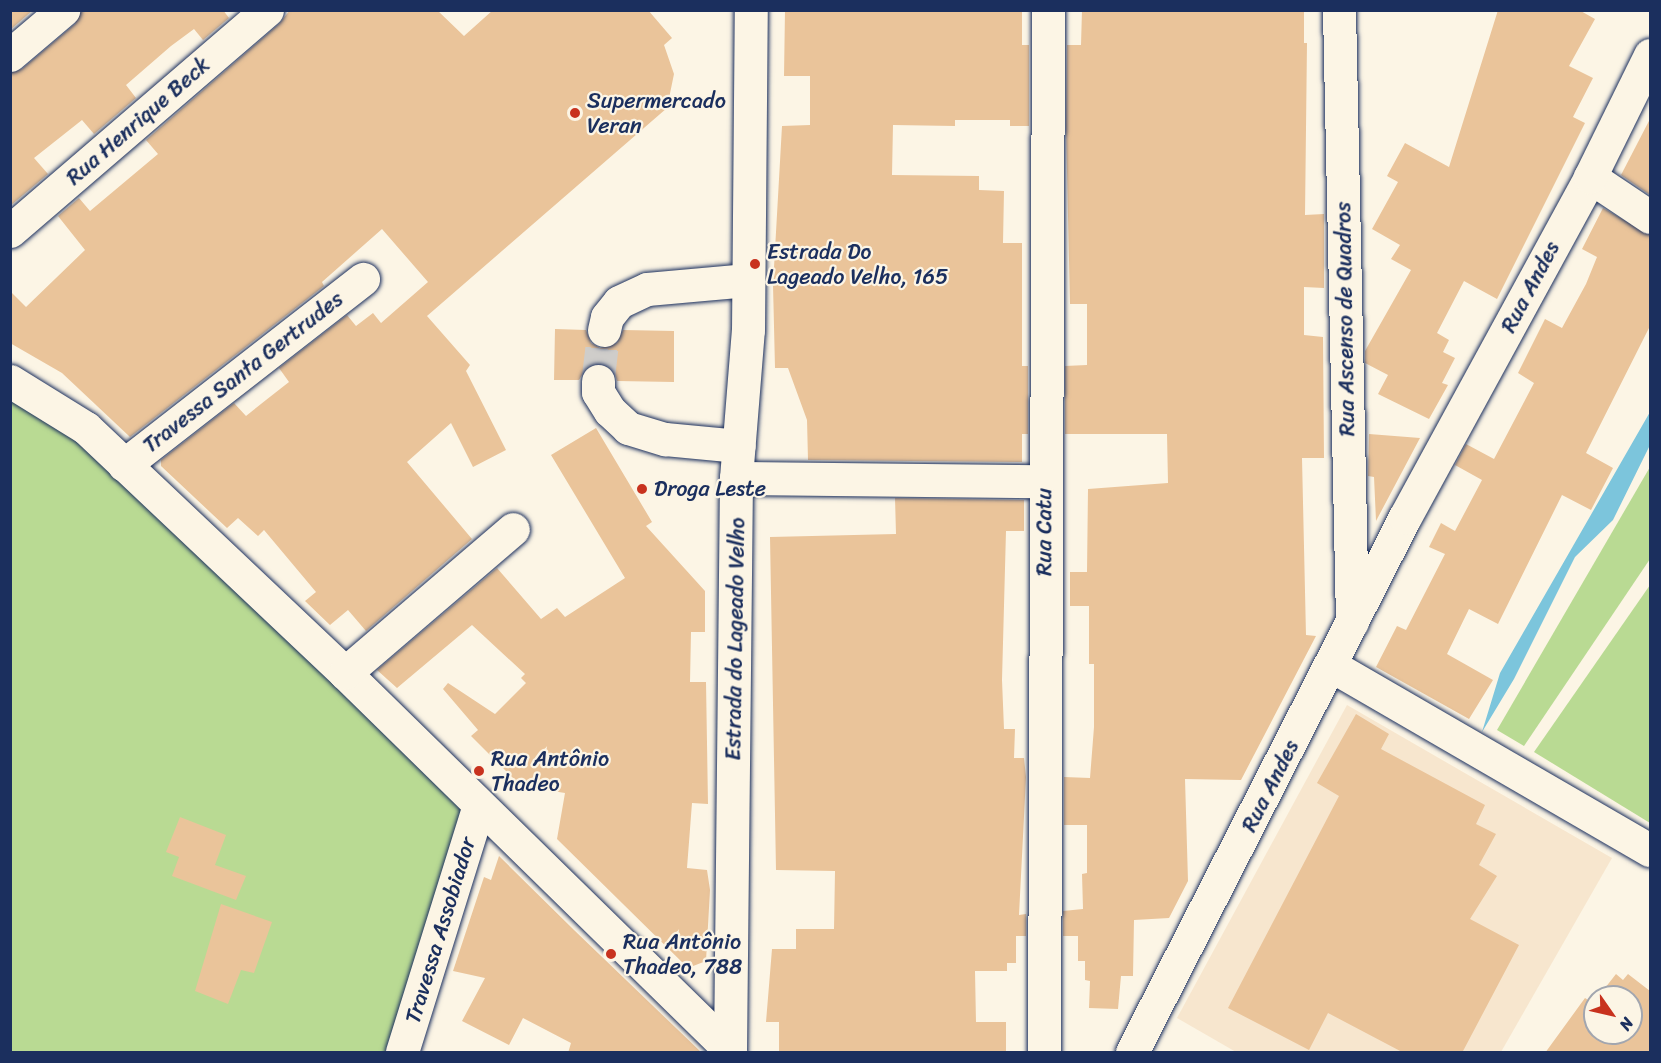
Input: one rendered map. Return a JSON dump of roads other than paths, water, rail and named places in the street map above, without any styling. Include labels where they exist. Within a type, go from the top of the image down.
[{"type":"street","points":[[10,55],[63,10]]},
{"type":"street","name":"Rua Henrique Beck","points":[[10,231],[267,10]]},
{"type":"street","name":"Estrada do Lageado Velho","points":[[730,1051],[736,478],[748,280],[751,10]]},
{"type":"street","name":"Rua Catu","points":[[1044,1053],[1048,10]]},
{"type":"street","name":"Rua Ascenso de Quadros","points":[[1338,10],[1352,627]]},
{"type":"street","name":"Rua Andes","points":[[1132,1053],[1352,627],[1405,517],[1590,177],[1650,55]]},
{"type":"street","points":[[1590,177],[1650,217]]},
{"type":"street","name":"Travessa Santa Gertrudes","points":[[124,465],[363,279]]},
{"type":"street","points":[[604,330],[607,316],[619,302],[647,289],[748,280]]},
{"type":"street","points":[[10,381],[86,428],[345,673],[478,808],[730,1051]]},
{"type":"street","points":[[598,381],[598,392],[610,411],[628,428],[665,439],[739,446]]},
{"type":"street","points":[[736,478],[1045,481]]},
{"type":"street","points":[[1348,508],[1373,523],[1386,524],[1405,517]]},
{"type":"street","points":[[345,673],[513,529]]},
{"type":"street","points":[[1332,666],[1650,850]]},
{"type":"street","name":"Travessa Assobiador","points":[[402,1053],[478,808]]},
{"type":"water","points":[[1650,412],[1650,445],[1613,520],[1575,557],[1514,679],[1482,732],[1500,673]]},
{"type":"tunnel","points":[[598,381],[604,330]]},
{"type":"place","name":"Supermercado Veran","points":[[575,113]]},
{"type":"place","name":"Estrada Do Lageado Velho, 165","points":[[755,264]]},
{"type":"place","name":"Droga Leste","points":[[642,489]]},
{"type":"place","name":"Rua Antônio Thadeo","points":[[479,771]]},
{"type":"place","name":"Rua Antônio Thadeo, 788","points":[[611,954]]}]
